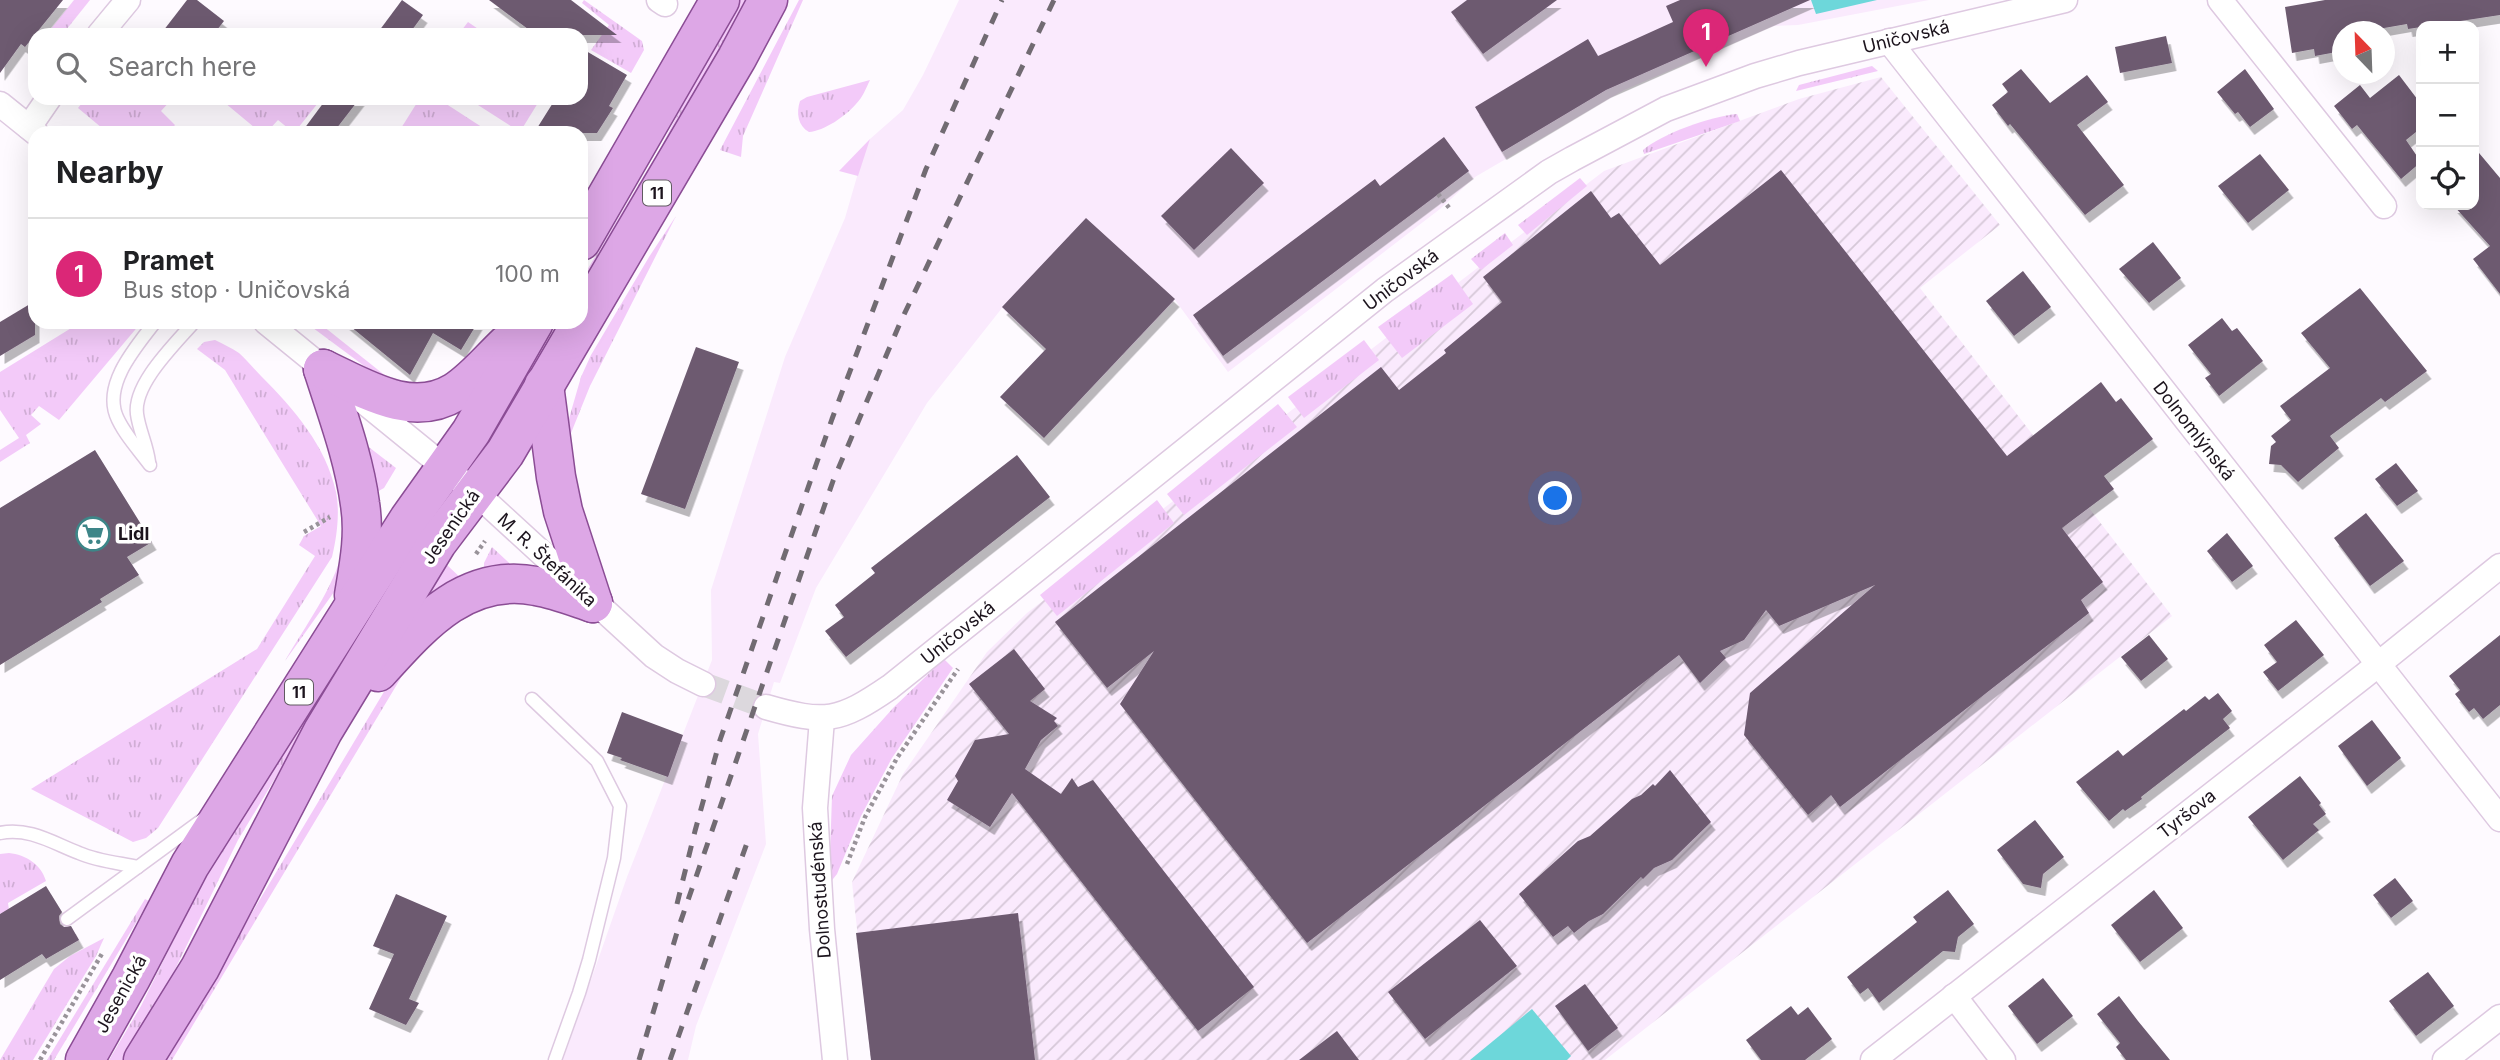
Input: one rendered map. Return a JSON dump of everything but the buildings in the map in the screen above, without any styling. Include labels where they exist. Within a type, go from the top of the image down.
[{"type":"main road","name":"11","points":[[588,229],[720,0]]},
{"type":"main road","name":"Jesenická","points":[[588,310],[737,58],[768,0]]},
{"type":"main road","points":[[323,369],[383,397],[400,402],[420,403],[440,399],[456,391],[525,329]]},
{"type":"main road","name":"Jesenická","points":[[85,1060],[126,988],[190,864],[408,519],[471,432],[528,329]]},
{"type":"main road","name":"Jesenická","points":[[143,1060],[200,968],[323,731],[437,543],[505,453],[577,329]]},
{"type":"main road","points":[[323,369],[352,464],[360,505],[360,563],[351,610]]},
{"type":"main road","points":[[544,385],[563,511],[593,603]]},
{"type":"main road","points":[[323,731],[412,635],[432,616],[455,600],[478,590],[502,585],[535,585],[593,603]]},
{"type":"street","points":[[105,28],[128,0]]},
{"type":"street","name":"Uničovská","points":[[822,719],[845,713],[890,687],[1385,290],[1549,172],[1666,109],[1799,63],[2065,0]]},
{"type":"street","points":[[2220,0],[2384,205]]},
{"type":"street","name":"Dolnomlýnská","points":[[1889,41],[2500,819]]},
{"type":"street","points":[[0,104],[28,127]]},
{"type":"street","points":[[34,126],[45,105]]},
{"type":"street","name":"M. R. Štefánika","points":[[274,329],[475,492],[593,603],[654,656],[703,684]]},
{"type":"street","name":"Tyršova","points":[[1873,1060],[2500,566]]},
{"type":"street","points":[[766,707],[822,719]]},
{"type":"street","name":"Dolnostudénská","points":[[822,719],[815,808],[822,929],[835,1060]]},
{"type":"street","points":[[1954,996],[2003,1060]]},
{"type":"street","points":[[2451,1058],[2500,1017]]},
{"type":"lane","points":[[150,329],[124,366],[116,386],[115,413],[150,466],[136,401],[144,385],[188,329]]},
{"type":"lane","points":[[532,699],[597,761],[620,807],[614,858],[589,960],[555,1060]]},
{"type":"lane","points":[[67,919],[233,797]]},
{"type":"lane","points":[[0,833],[26,832],[80,854],[138,867]]},
{"type":"path","points":[[1438,194],[1452,211]]},
{"type":"path","points":[[304,531],[333,516]]},
{"type":"path","points":[[846,867],[865,817],[897,758],[965,658]]},
{"type":"path","points":[[40,1060],[109,943]]},
{"type":"shaded area","points":[[959,0],[1929,0],[1798,25],[1774,26],[1624,90],[1475,177],[1440,209],[1228,372],[1175,300],[1044,438],[1000,397],[1046,349],[1002,308],[927,403],[816,588],[780,683],[774,682],[758,734],[766,844],[696,1026],[688,1060],[563,1060],[627,877],[712,660],[711,590],[785,357],[845,218],[865,149],[870,139],[903,110]]},
{"type":"shaded area","points":[[1881,77],[2000,225],[1920,288],[2172,616],[1605,1060],[871,1060],[852,882],[903,774],[987,652],[1027,613],[1604,171],[1799,99]]},
{"type":"green space","points":[[74,0],[90,0],[68,28],[52,28]]},
{"type":"green space","points":[[584,0],[642,41],[644,50],[631,73],[591,50],[609,25],[582,3]]},
{"type":"green space","points":[[736,0],[756,0],[588,289],[588,268],[661,147]]},
{"type":"green space","points":[[799,0],[803,0],[743,136],[741,157],[720,150]]},
{"type":"green space","points":[[468,22],[477,28],[463,28]]},
{"type":"green space","points":[[1872,66],[1878,71],[1796,91],[1799,85]]},
{"type":"green space","points":[[870,80],[852,109],[828,126],[809,132],[800,123],[800,101]]},
{"type":"green space","points":[[80,105],[167,105],[161,111],[175,125],[100,126],[78,108]]},
{"type":"green space","points":[[227,105],[316,105],[300,126],[285,126],[278,120],[272,126],[253,126]]},
{"type":"green space","points":[[416,105],[448,105],[480,126],[402,126]]},
{"type":"green space","points":[[478,105],[537,105],[524,126],[511,126]]},
{"type":"green space","points":[[1737,114],[1740,121],[1644,154],[1643,150],[1651,144],[1674,132],[1714,118]]},
{"type":"green space","points":[[870,139],[858,176],[839,171]]},
{"type":"green space","points":[[1580,178],[1587,186],[1527,235],[1518,225]]},
{"type":"green space","points":[[676,216],[590,386],[569,438],[568,422],[581,377],[591,355]]},
{"type":"green space","points":[[1505,233],[1513,245],[1481,270],[1471,259]]},
{"type":"green space","points":[[1452,274],[1473,304],[1402,358],[1378,327]]},
{"type":"green space","points":[[70,329],[136,329],[59,420],[39,406],[31,415],[41,424],[26,435],[30,443],[0,462],[0,450],[19,438],[0,410],[0,372]]},
{"type":"green space","points":[[314,329],[327,329],[392,381],[371,371]]},
{"type":"green space","points":[[552,329],[563,329],[497,431],[496,424]]},
{"type":"green space","points":[[215,340],[245,359],[285,402],[317,444],[336,492],[338,516],[335,541],[332,557],[158,828],[146,838],[133,842],[31,789],[257,649],[315,556],[299,545],[304,536],[321,526],[225,370],[197,349],[204,342]]},
{"type":"green space","points":[[1364,340],[1379,360],[1304,418],[1288,397]]},
{"type":"green space","points":[[1278,404],[1297,427],[1184,515],[1167,494]]},
{"type":"green space","points":[[357,438],[396,468],[384,488],[375,493]]},
{"type":"green space","points":[[1157,500],[1174,523],[1057,616],[1040,595]]},
{"type":"green space","points":[[419,539],[238,840],[166,988],[124,1060],[109,1060],[141,1006],[207,872]]},
{"type":"green space","points":[[492,547],[522,575],[484,575],[484,563]]},
{"type":"green space","points":[[343,549],[346,564],[334,592],[285,661],[326,593]]},
{"type":"green space","points":[[447,565],[464,581],[423,605]]},
{"type":"green space","points":[[428,642],[402,676],[172,1060],[164,1060],[391,680]]},
{"type":"green space","points":[[944,659],[953,668],[892,758],[861,816],[837,874],[829,884],[832,796],[851,755],[894,707]]},
{"type":"green space","points":[[9,853],[32,861],[46,881],[8,903],[9,910],[0,914],[0,854]]},
{"type":"green space","points":[[145,899],[149,901],[54,1060],[47,1060]]},
{"type":"green space","points":[[104,938],[96,956],[33,1060],[0,1060],[54,969],[70,956]]},
{"type":"water","points":[[1811,0],[1877,0],[1816,14]]},
{"type":"water","points":[[1532,1009],[1571,1056],[1567,1060],[1470,1060]]},
{"type":"tunnel","points":[[703,684],[766,707]]},
{"type":"railway","points":[[677,904],[720,740],[832,419],[926,169],[1002,0]]},
{"type":"railway","points":[[639,1060],[678,929],[833,481],[900,323],[1054,0]]},
{"type":"railway","points":[[670,1060],[747,843]]},
{"type":"place","name":"Pramet","points":[[1706,67]]},
{"type":"place","name":"Lidl","points":[[93,534]]}]
